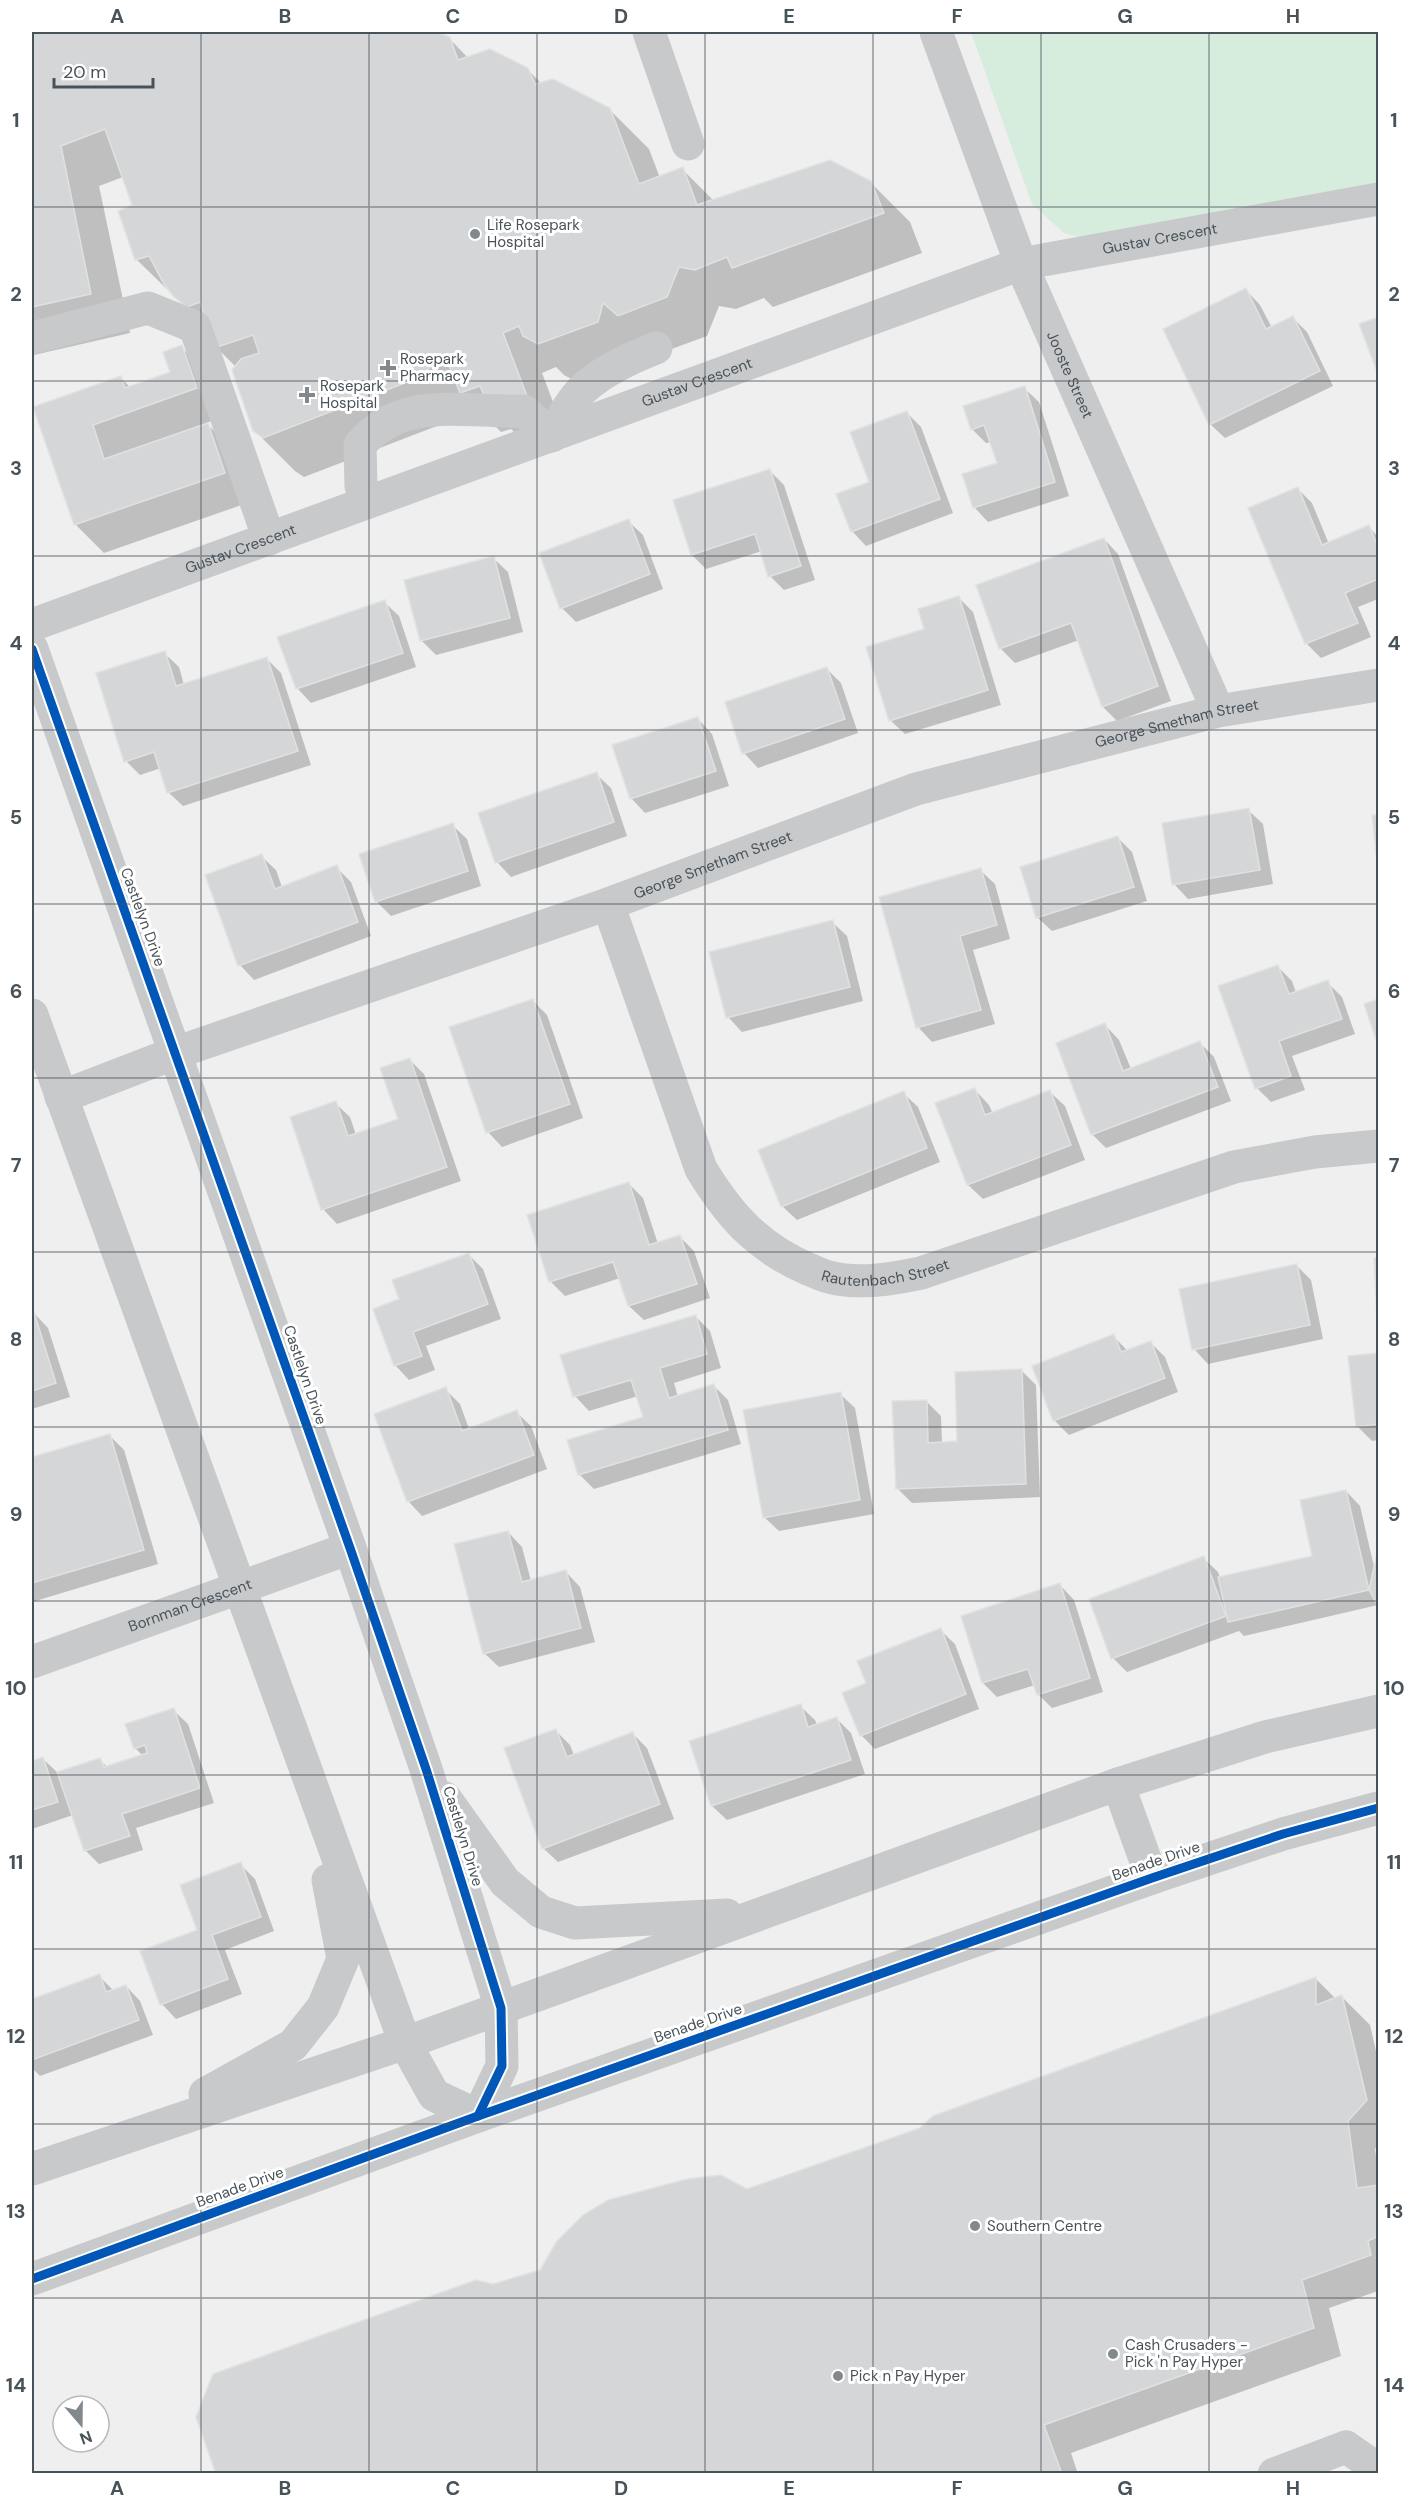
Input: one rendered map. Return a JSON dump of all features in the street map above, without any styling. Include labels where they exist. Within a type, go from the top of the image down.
[{"type":"street","points":[[649,32],[688,144]]},
{"type":"street","name":"Jooste Street","points":[[936,32],[1021,264],[1218,711]]},
{"type":"street","name":"Gustav Crescent","points":[[32,625],[1021,264],[1378,199]]},
{"type":"street","points":[[32,338],[148,308],[195,327],[269,539]]},
{"type":"street","points":[[366,503],[361,486],[360,445],[373,429],[420,409],[524,411],[552,436],[568,409],[584,389],[625,361],[656,348]]},
{"type":"street","name":"Castlelyn Drive","points":[[32,650],[350,1548],[426,1769],[501,2008],[502,2066],[478,2116]]},
{"type":"street","name":"George Smetham Street","points":[[61,1097],[175,1053],[608,904],[916,789],[1218,711],[1378,684]]},
{"type":"street","name":"Rautenbach Street","points":[[608,904],[701,1169],[722,1204],[746,1229],[782,1258],[829,1278],[882,1281],[921,1273],[1234,1167],[1315,1152],[1378,1146]]},
{"type":"street","points":[[32,1015],[405,2043],[434,2095],[478,2116]]},
{"type":"street","name":"Bornman Crescent","points":[[32,1662],[350,1548]]},
{"type":"street","points":[[32,2169],[405,2043],[1118,1784],[1265,1737],[1378,1710]]},
{"type":"street","points":[[426,1769],[505,1882],[541,1912],[575,1923],[762,1913]]},
{"type":"street","points":[[1118,1784],[1152,1878]]},
{"type":"street","points":[[136,2133],[293,2045],[323,2007],[343,1959],[310,1786]]},
{"type":"street","name":"Benade Drive","points":[[32,2279],[478,2116],[1152,1878],[1283,1834],[1378,1808]]},
{"type":"street","points":[[1274,2474],[1345,2460],[1378,2469]]},
{"type":"green space","points":[[971,32],[1378,32],[1378,190],[1096,242],[1064,233],[1032,204]]},
{"type":"building","name":"Life Rosepark Hospital","points":[[32,32],[437,32],[450,37],[458,60],[490,49],[528,68],[535,84],[553,79],[610,108],[639,184],[683,167],[697,205],[830,160],[871,181],[884,213],[732,268],[727,257],[695,270],[679,267],[667,297],[618,316],[603,303],[598,322],[538,344],[523,336],[519,326],[503,333],[527,396],[490,409],[480,386],[460,393],[446,358],[433,363],[423,376],[263,438],[253,431],[232,370],[241,359],[259,353],[253,335],[214,348],[200,302],[187,307],[174,297],[164,284],[149,256],[135,260],[118,211],[132,205],[105,129],[61,146],[91,294],[32,307]]},
{"type":"building","points":[[1246,288],[1266,329],[1293,316],[1320,371],[1209,425],[1163,329]]},
{"type":"building","points":[[1378,317],[1378,374],[1359,324]]},
{"type":"building","points":[[182,345],[197,388],[93,425],[104,459],[208,423],[225,473],[74,525],[33,407],[121,376],[125,388],[170,372],[163,352]]},
{"type":"building","points":[[1025,386],[1055,482],[973,508],[962,474],[997,463],[984,425],[971,430],[963,406]]},
{"type":"building","points":[[907,411],[940,499],[851,532],[836,494],[869,482],[850,432]]},
{"type":"building","points":[[770,469],[801,566],[768,577],[755,534],[691,555],[673,500]]},
{"type":"building","points":[[1298,487],[1322,545],[1369,525],[1378,547],[1378,579],[1345,593],[1358,623],[1305,644],[1248,508]]},
{"type":"building","points":[[629,519],[650,574],[560,609],[539,553]]},
{"type":"building","points":[[1104,538],[1158,686],[1102,707],[1071,623],[999,649],[976,585]]},
{"type":"building","points":[[494,556],[510,618],[420,641],[404,580]]},
{"type":"building","points":[[959,596],[988,690],[889,721],[866,647],[924,629],[918,609]]},
{"type":"building","points":[[385,600],[403,653],[296,689],[277,637]]},
{"type":"building","points":[[165,651],[176,686],[267,657],[298,751],[167,793],[154,752],[124,762],[96,673]]},
{"type":"building","points":[[827,667],[845,719],[742,754],[725,702]]},
{"type":"building","points":[[698,717],[716,771],[630,799],[612,745]]},
{"type":"building","points":[[597,772],[614,822],[495,863],[478,813]]},
{"type":"building","points":[[1249,808],[1260,870],[1172,885],[1162,823]]},
{"type":"building","points":[[1372,815],[1378,815],[1378,871]]},
{"type":"building","points":[[453,823],[468,871],[375,902],[359,854]]},
{"type":"building","points":[[1118,836],[1134,887],[1036,918],[1020,867]]},
{"type":"building","points":[[262,854],[275,889],[337,865],[358,922],[238,966],[205,875]]},
{"type":"building","points":[[981,868],[997,925],[960,936],[981,1010],[916,1028],[879,897]]},
{"type":"building","points":[[833,920],[850,987],[726,1018],[709,952]]},
{"type":"building","points":[[1278,965],[1289,994],[1328,980],[1342,1019],[1279,1041],[1291,1076],[1255,1089],[1218,986]]},
{"type":"building","points":[[533,999],[570,1104],[486,1133],[449,1027]]},
{"type":"building","points":[[1378,999],[1378,1045],[1364,1004]]},
{"type":"building","points":[[1105,1023],[1123,1071],[1200,1041],[1218,1087],[1091,1135],[1056,1043]]},
{"type":"building","points":[[410,1058],[447,1167],[321,1210],[290,1117],[336,1101],[348,1136],[398,1119],[380,1068]]},
{"type":"building","points":[[975,1088],[985,1115],[1050,1090],[1071,1145],[967,1185],[935,1103]]},
{"type":"building","points":[[904,1091],[927,1148],[781,1207],[758,1150]]},
{"type":"building","points":[[629,1182],[649,1245],[680,1235],[697,1284],[628,1306],[613,1262],[549,1282],[527,1215]]},
{"type":"building","points":[[469,1253],[488,1304],[413,1332],[422,1356],[394,1366],[373,1309],[399,1299],[392,1280]]},
{"type":"building","points":[[1378,1257],[1378,1318],[1377,1318],[1374,1258]]},
{"type":"building","points":[[1297,1264],[1310,1325],[1192,1350],[1179,1289]]},
{"type":"building","points":[[32,1312],[34,1312],[56,1383],[32,1391]]},
{"type":"building","points":[[696,1315],[707,1354],[660,1368],[669,1398],[714,1384],[728,1430],[578,1475],[567,1440],[643,1417],[631,1380],[573,1397],[560,1355]]},
{"type":"building","points":[[1114,1334],[1121,1352],[1151,1341],[1165,1378],[1053,1421],[1032,1366]]},
{"type":"building","points":[[1378,1353],[1378,1424],[1356,1427],[1348,1356]]},
{"type":"building","points":[[1022,1369],[1026,1484],[896,1489],[892,1401],[927,1400],[928,1443],[957,1441],[955,1372]]},
{"type":"building","points":[[446,1387],[462,1431],[517,1410],[534,1455],[407,1502],[374,1414]]},
{"type":"building","points":[[841,1392],[860,1500],[763,1518],[743,1410]]},
{"type":"building","points":[[110,1434],[144,1550],[32,1583],[32,1457]]},
{"type":"building","points":[[1346,1490],[1369,1590],[1228,1622],[1218,1577],[1312,1556],[1300,1500]]},
{"type":"building","points":[[508,1531],[522,1582],[566,1570],[581,1628],[483,1654],[454,1544]]},
{"type":"building","points":[[1378,1549],[1378,1606],[1369,1590]]},
{"type":"building","points":[[1204,1556],[1226,1616],[1111,1659],[1089,1599]]},
{"type":"building","points":[[1060,1583],[1090,1678],[1037,1695],[1028,1669],[982,1683],[961,1616]]},
{"type":"building","points":[[941,1628],[966,1694],[860,1736],[842,1693],[866,1683],[857,1661]]},
{"type":"building","points":[[801,1704],[808,1727],[837,1717],[851,1760],[711,1806],[689,1741]]},
{"type":"building","points":[[174,1708],[200,1788],[122,1814],[130,1836],[84,1851],[57,1772],[100,1758],[104,1767],[147,1753],[145,1745],[134,1749],[125,1724]]},
{"type":"building","points":[[556,1729],[567,1757],[633,1732],[660,1804],[542,1849],[504,1748]]},
{"type":"building","points":[[43,1757],[58,1802],[32,1810],[32,1761]]},
{"type":"building","points":[[241,1862],[261,1917],[212,1935],[228,1979],[160,2005],[140,1951],[197,1930],[180,1885]]},
{"type":"building","points":[[100,1974],[106,1992],[126,1985],[139,2020],[32,2060],[32,1999]]},
{"type":"building","name":"Southern Centre","points":[[1316,1977],[1316,2005],[1342,1995],[1367,2100],[1348,2121],[1357,2188],[1378,2185],[1378,2236],[1368,2241],[1371,2255],[1302,2280],[1314,2328],[1044,2425],[1062,2474],[216,2474],[196,2417],[213,2374],[476,2280],[493,2284],[540,2270],[557,2241],[583,2215],[608,2200],[687,2179],[721,2175],[747,2189],[920,2128],[933,2116]]},
{"type":"cycle path","points":[[32,649],[350,1548],[426,1769],[501,2008],[502,2066],[478,2116]]},
{"type":"cycle path","points":[[32,2279],[478,2116],[1152,1878],[1283,1834],[1378,1808]]},
{"type":"place","name":"Life Rosepark Hospital","points":[[475,234]]},
{"type":"place","name":"Rosepark Pharmacy","points":[[388,368]]},
{"type":"place","name":"Rosepark Hospital","points":[[307,395]]},
{"type":"place","name":"Southern Centre","points":[[975,2226]]},
{"type":"place","name":"Cash Crusaders - Pick 'n Pay Hyper","points":[[1113,2354]]},
{"type":"place","name":"Pick n Pay Hyper","points":[[838,2376]]}]
